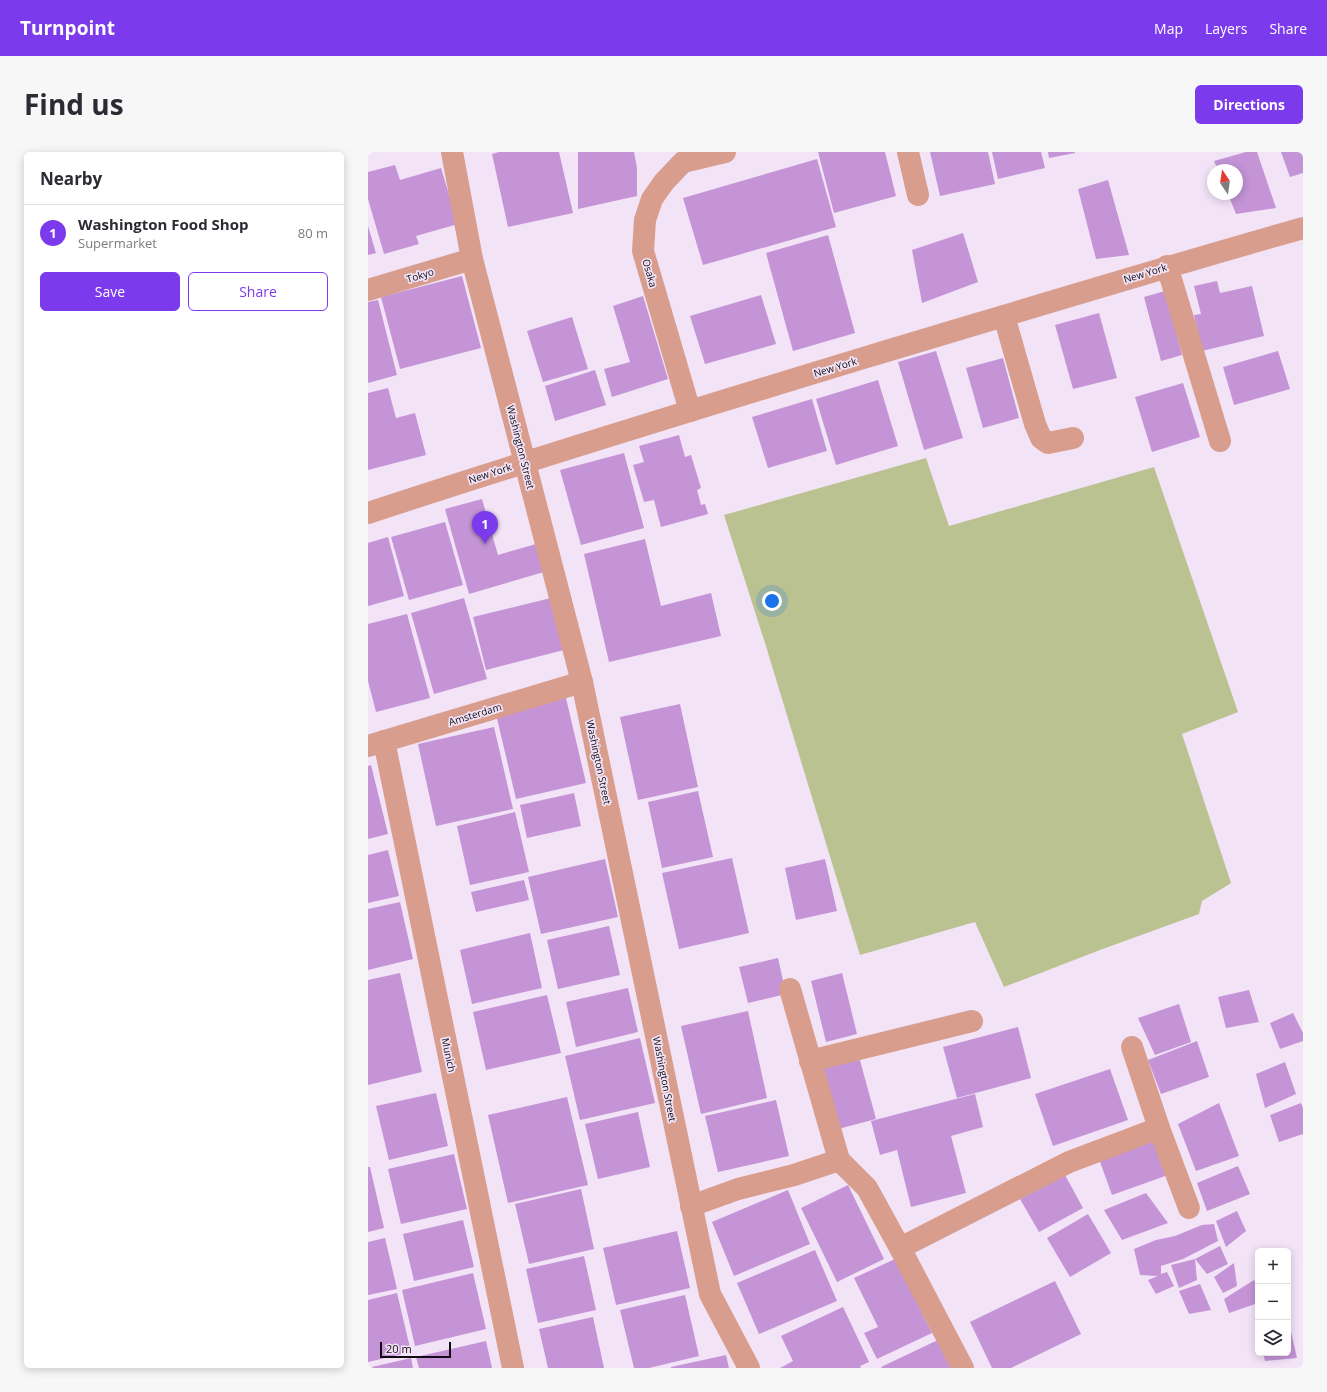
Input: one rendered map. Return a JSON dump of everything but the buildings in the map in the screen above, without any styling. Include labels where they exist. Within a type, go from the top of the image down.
[{"type":"street","name":"Washington Street","points":[[452,152],[472,259],[582,682],[711,1297],[749,1368]]},
{"type":"street","name":"Osaka","points":[[690,411],[644,251],[645,220],[652,199],[682,157],[725,152]]},
{"type":"street","points":[[908,152],[918,195]]},
{"type":"street","name":"New York","points":[[368,512],[690,411],[1167,266],[1303,228]]},
{"type":"street","name":"Tokyo","points":[[368,290],[472,259]]},
{"type":"street","points":[[1167,266],[1220,441]]},
{"type":"street","points":[[1004,316],[1035,424],[1041,438],[1048,443],[1073,438]]},
{"type":"street","name":"Amsterdam","points":[[376,744],[582,682]]},
{"type":"street","name":"Munich","points":[[376,744],[513,1368]]},
{"type":"street","points":[[790,989],[839,1160],[867,1188],[963,1368]]},
{"type":"street","points":[[810,1061],[972,1021]]},
{"type":"street","points":[[1132,1047],[1159,1128],[1189,1208]]},
{"type":"street","points":[[900,1248],[1069,1162],[1159,1128]]},
{"type":"street","points":[[691,1206],[738,1189],[794,1175],[839,1160]]},
{"type":"green space","points":[[926,458],[949,526],[1154,467],[1238,712],[1182,734],[1231,883],[1202,901],[1199,914],[1004,987],[975,922],[860,955],[765,643],[724,515]]},
{"type":"place","name":"Washington Food Shop","points":[[485,544]]}]
